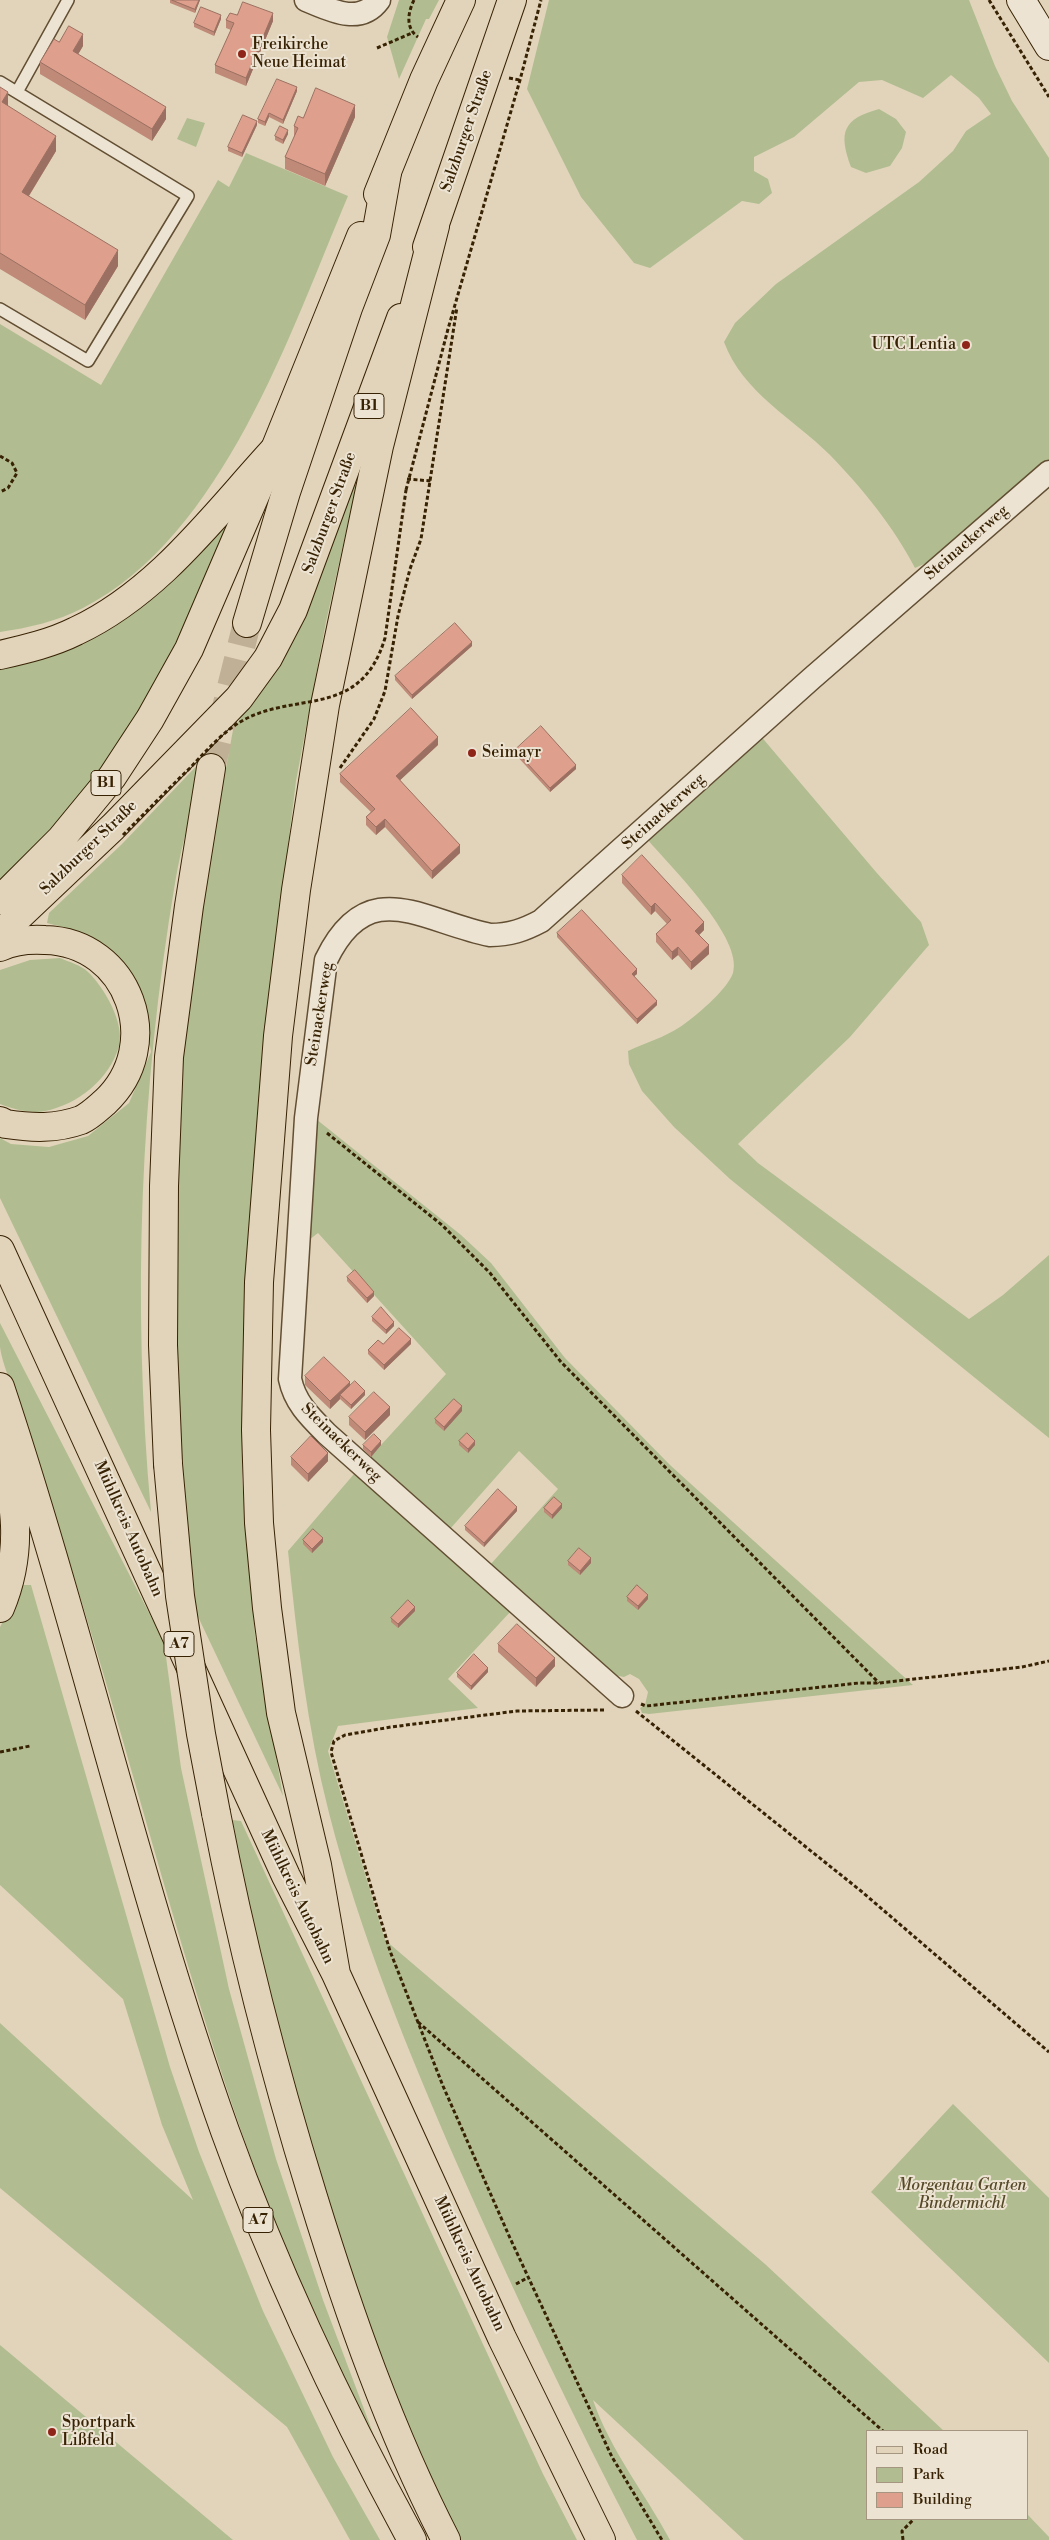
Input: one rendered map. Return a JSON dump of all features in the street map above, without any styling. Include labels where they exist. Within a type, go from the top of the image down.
[{"type":"main road","name":"Salzburger Straße","points":[[0,900],[66,832],[112,776],[150,719],[189,649],[275,449],[424,80],[461,0]]},
{"type":"main road","name":"Salzburger Straße","points":[[0,934],[113,827],[198,742],[239,698],[268,658],[293,610],[303,585],[435,226],[512,0]]},
{"type":"main road","points":[[1021,0],[1049,46]]},
{"type":"main road","points":[[247,623],[295,464],[348,308],[376,235],[387,173]]},
{"type":"main road","points":[[336,1974],[317,1865],[281,1712],[267,1608],[259,1523],[256,1430],[259,1282],[278,1036],[296,890],[325,705],[379,446],[435,226]]},
{"type":"main road","points":[[0,655],[37,646],[76,631],[115,609],[151,582],[188,546],[275,449]]},
{"type":"main road","points":[[212,768],[169,1057],[164,1216],[163,1345],[168,1464],[180,1596],[201,1734],[234,1908],[281,2093],[332,2260],[368,2361],[410,2464],[446,2540]]},
{"type":"main road","points":[[0,947],[30,939],[53,940],[70,943],[99,958],[116,975],[129,998],[134,1015],[136,1038],[129,1066],[115,1093],[83,1119],[43,1128],[6,1124],[0,1121]]},
{"type":"main road","name":"Mühlkreis Autobahn","points":[[0,1250],[277,1858],[336,1974],[502,2338],[601,2540]]},
{"type":"main road","name":"A7","points":[[0,1387],[66,1599],[188,2021],[224,2130],[302,2325],[360,2445],[412,2540]]},
{"type":"main road","points":[[0,1442],[10,1478],[16,1530],[12,1573],[0,1608]]},
{"type":"street","points":[[306,0],[336,13],[359,15],[373,6]]},
{"type":"street","name":"Steinackerweg","points":[[622,1696],[327,1434],[296,1399],[290,1379],[306,1118],[326,960],[337,938],[352,922],[368,913],[389,907],[490,935],[508,935],[528,929],[541,921],[812,679],[1049,472]]},
{"type":"lane","points":[[17,92],[68,0]]},
{"type":"lane","points":[[0,82],[188,196],[88,361],[0,309]]},
{"type":"path","points":[[414,0],[408,21],[412,33],[418,37]]},
{"type":"path","points":[[123,835],[230,728],[264,710],[334,697],[350,689],[372,668],[380,654],[385,638],[407,478],[541,0]]},
{"type":"path","points":[[989,0],[1049,97]]},
{"type":"path","points":[[377,48],[412,33]]},
{"type":"path","points":[[506,77],[520,80]]},
{"type":"path","points":[[338,772],[374,719],[385,691],[398,616],[410,569],[421,539],[454,336],[458,300]]},
{"type":"path","points":[[0,456],[12,463],[17,473],[8,488],[0,492]]},
{"type":"path","points":[[407,478],[431,482]]},
{"type":"path","points":[[306,1118],[345,1146],[442,1225],[490,1273],[561,1362],[879,1683]]},
{"type":"path","points":[[622,1696],[646,1706],[859,1683],[879,1683],[1022,1667],[1049,1661]]},
{"type":"path","points":[[622,1696],[609,1710],[517,1711],[391,1727],[345,1735],[334,1741],[331,1752],[390,1951],[443,2086],[612,2457],[662,2540]]},
{"type":"path","points":[[622,1696],[642,1718],[861,1891],[1049,2052]]},
{"type":"path","points":[[0,1752],[30,1746]]},
{"type":"path","points":[[418,2022],[882,2430]]},
{"type":"path","points":[[516,2284],[529,2277]]},
{"type":"path","points":[[903,2540],[902,2531],[913,2520]]},
{"type":"green space","points":[[399,0],[439,0],[429,19],[426,19],[399,79],[387,37]]},
{"type":"green space","points":[[549,0],[969,0],[995,66],[1012,101],[1049,158],[1049,463],[933,560],[915,568],[887,523],[865,494],[830,455],[770,404],[743,376],[732,360],[724,342],[735,323],[776,284],[919,182],[953,151],[966,131],[991,114],[979,98],[951,75],[923,98],[882,80],[859,82],[794,137],[754,157],[754,171],[768,179],[772,193],[759,204],[742,201],[650,268],[634,263],[581,197],[527,89]]},
{"type":"green space","points":[[879,109],[896,119],[906,132],[902,148],[890,166],[866,173],[851,167],[845,145],[845,136],[851,123],[858,117]]},
{"type":"green space","points":[[187,118],[205,123],[196,147],[177,139]]},
{"type":"green space","points":[[246,153],[348,196],[276,368],[246,426],[213,482],[175,533],[132,575],[73,613],[43,623],[0,632],[0,324],[101,385],[218,180],[229,187]]},
{"type":"green space","points":[[367,437],[326,622],[296,781],[264,1042],[245,1278],[242,1480],[255,1635],[283,1796],[192,1604],[180,1446],[174,1256],[180,1089],[197,925],[233,730],[279,656]]},
{"type":"green space","points":[[250,484],[176,642],[132,728],[69,810],[0,880],[0,665],[79,640]]},
{"type":"green space","points":[[759,734],[921,922],[929,945],[850,1037],[738,1144],[758,1163],[969,1319],[1003,1295],[1049,1255],[1049,1438],[730,1179],[674,1127],[642,1091],[629,1064],[628,1051],[668,1034],[686,1023],[718,995],[733,973],[733,958],[727,941],[716,922],[687,884],[647,839]]},
{"type":"green space","points":[[206,756],[185,835],[175,883],[163,961],[147,1118],[141,1276],[145,1433],[151,1512],[0,1198],[0,1138],[11,1144],[49,1147],[88,1136],[129,1103],[151,1052],[143,1003],[126,968],[108,947],[78,931],[47,923],[49,913],[122,844]]},
{"type":"green space","points":[[60,958],[85,970],[100,987],[112,1006],[119,1027],[120,1037],[115,1058],[91,1089],[57,1108],[34,1112],[0,1104],[0,970],[30,960]]},
{"type":"green space","points":[[316,1119],[461,1235],[491,1263],[565,1358],[670,1465],[913,1685],[649,1714],[642,1713],[640,1708],[645,1705],[648,1692],[639,1679],[630,1674],[624,1677],[614,1675],[490,1565],[558,1489],[519,1451],[450,1529],[370,1457],[446,1374],[318,1233],[305,1243]]},
{"type":"green space","points":[[0,1323],[164,1642],[181,1768],[229,1989],[276,2159],[323,2300],[376,2441],[326,2342],[282,2241],[244,2138],[178,1930],[117,1719],[28,1425],[2,1356]]},
{"type":"green space","points":[[354,1474],[511,1611],[448,1679],[478,1708],[338,1726],[328,1751],[385,1940],[765,2264],[943,2430],[866,2430],[866,2520],[1029,2520],[1029,2516],[1049,2537],[1049,2540],[744,2540],[593,2400],[618,2454],[670,2540],[637,2540],[544,2354],[479,2213],[403,2036],[370,1948],[341,1858],[321,1781],[299,1650],[288,1551]]},
{"type":"green space","points":[[22,1585],[31,1585],[170,2067],[199,2152],[263,2311],[333,2457],[380,2540],[350,2540],[287,2427],[0,2188],[0,2023],[193,2200],[162,2125],[123,1999],[0,1885],[0,1627]]},
{"type":"green space","points":[[232,1820],[241,1821],[543,2474],[577,2540],[459,2540],[403,2427],[331,2226],[252,1935]]},
{"type":"green space","name":"Morgentau Garten Bindermichl","points":[[953,2104],[1049,2198],[1049,2363],[871,2192]]},
{"type":"green space","name":"Sportpark Lißfeld","points":[[0,2345],[233,2540],[0,2540]]},
{"type":"building","points":[[172,0],[199,0],[195,9]]},
{"type":"building","name":"Freikirche Neue Heimat","points":[[243,2],[273,13],[246,78],[215,65],[234,23],[226,20],[230,13],[237,15]]},
{"type":"building","points":[[201,7],[221,15],[214,32],[194,23]]},
{"type":"building","points":[[69,26],[83,34],[73,51],[166,107],[152,129],[40,62],[54,39],[59,42]]},
{"type":"building","points":[[277,79],[297,87],[283,120],[269,113],[265,122],[258,119]]},
{"type":"building","points":[[0,87],[8,92],[2,102],[56,136],[22,192],[118,250],[85,305],[0,253]]},
{"type":"building","points":[[316,88],[355,105],[325,174],[285,157],[298,128],[294,126],[298,116],[303,118]]},
{"type":"building","points":[[243,115],[257,121],[242,153],[228,147]]},
{"type":"building","points":[[280,126],[288,130],[283,140],[275,136]]},
{"type":"building","points":[[455,623],[472,642],[412,695],[395,676]]},
{"type":"building","points":[[411,708],[438,737],[396,776],[460,845],[432,871],[385,819],[376,827],[366,817],[375,809],[340,774]]},
{"type":"building","points":[[541,726],[576,765],[550,788],[515,750]]},
{"type":"building","points":[[642,855],[704,922],[695,931],[709,945],[691,962],[678,947],[672,952],[656,934],[671,920],[655,903],[651,907],[622,875]]},
{"type":"building","points":[[582,910],[637,969],[632,974],[657,1001],[637,1019],[557,933]]},
{"type":"building","points":[[355,1270],[374,1292],[367,1298],[347,1277]]},
{"type":"building","points":[[381,1307],[394,1322],[386,1330],[372,1317]]},
{"type":"building","points":[[399,1328],[411,1339],[384,1365],[368,1350],[378,1340],[383,1344]]},
{"type":"building","points":[[324,1357],[350,1382],[330,1401],[305,1376]]},
{"type":"building","points":[[355,1381],[365,1391],[351,1405],[340,1395]]},
{"type":"building","points":[[374,1392],[390,1407],[365,1432],[349,1417]]},
{"type":"building","points":[[454,1399],[462,1406],[444,1427],[435,1419]]},
{"type":"building","points":[[467,1433],[475,1441],[468,1449],[459,1441]]},
{"type":"building","points":[[374,1434],[381,1441],[371,1452],[363,1445]]},
{"type":"building","points":[[311,1436],[328,1453],[308,1474],[291,1457]]},
{"type":"building","points":[[498,1489],[517,1507],[484,1543],[465,1526]]},
{"type":"building","points":[[554,1497],[562,1504],[552,1515],[544,1508]]},
{"type":"building","points":[[313,1529],[323,1538],[312,1549],[303,1540]]},
{"type":"building","points":[[579,1548],[591,1558],[580,1571],[568,1561]]},
{"type":"building","points":[[637,1585],[648,1595],[638,1606],[627,1597]]},
{"type":"building","points":[[408,1600],[415,1607],[398,1624],[391,1618]]},
{"type":"building","points":[[517,1624],[555,1658],[536,1678],[498,1644]]},
{"type":"building","points":[[474,1654],[488,1668],[471,1686],[457,1673]]},
{"type":"tunnel","points":[[211,768],[247,623]]},
{"type":"place","name":"Freikirche Neue Heimat","points":[[242,54]]},
{"type":"place","name":"UTC Lentia","points":[[966,345]]},
{"type":"place","name":"Seimayr","points":[[472,753]]},
{"type":"place","name":"Sportpark Lißfeld","points":[[52,2432]]}]
